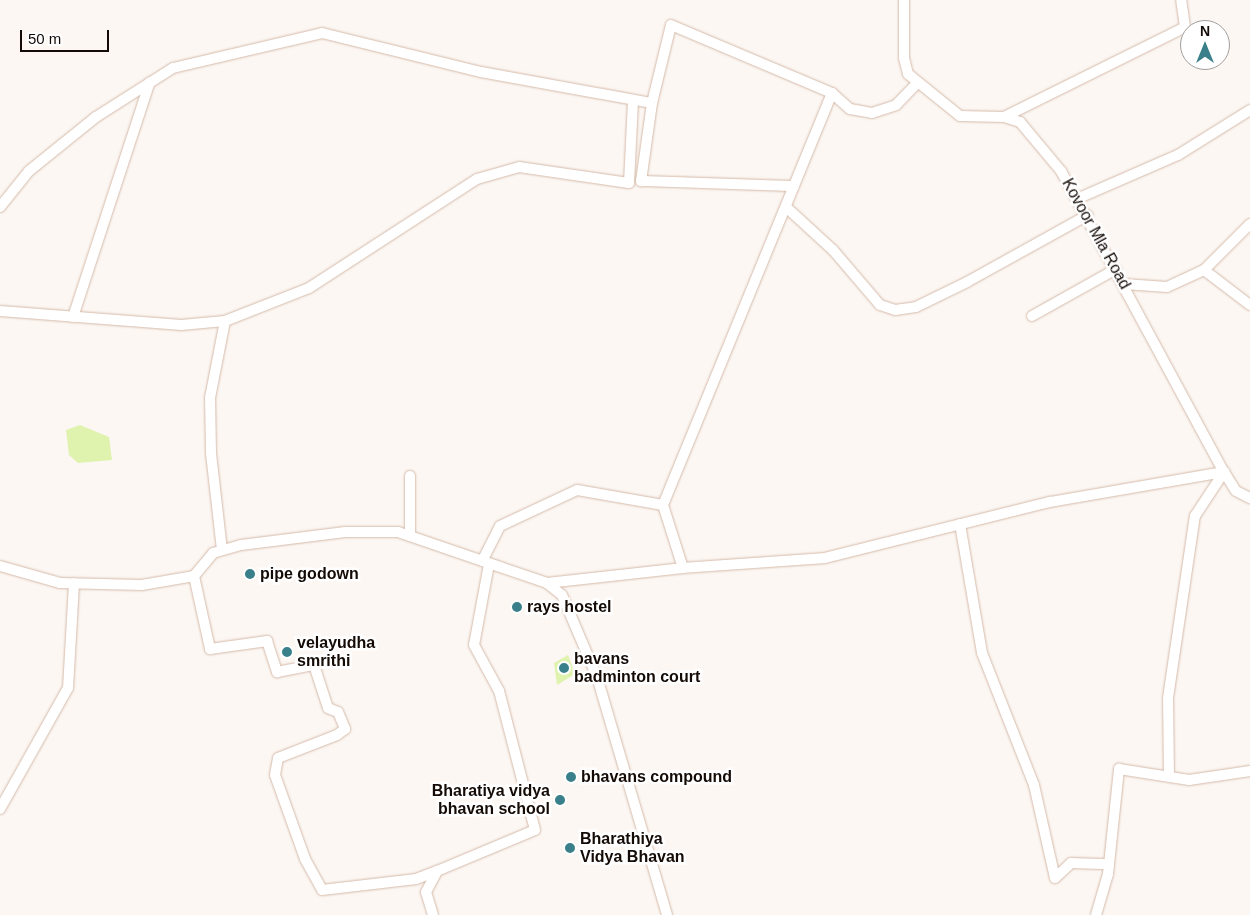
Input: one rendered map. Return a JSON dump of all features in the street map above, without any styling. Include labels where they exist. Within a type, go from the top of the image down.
[{"type":"street","name":"Kovoor Mla Road","points":[[904,0],[904,58],[908,74],[960,116],[1004,117],[1020,122],[1079,198],[1224,472],[1236,491],[1250,498]]},
{"type":"street","points":[[1004,117],[1185,27],[1182,0]]},
{"type":"street","points":[[794,186],[641,181],[652,103],[671,25],[832,93],[850,109],[872,114],[896,105],[917,83]]},
{"type":"street","points":[[0,207],[37,165],[96,117],[173,68],[322,33],[481,72],[652,103]]},
{"type":"street","points":[[73,317],[150,82]]},
{"type":"street","points":[[683,568],[663,505],[832,93]]},
{"type":"street","points":[[0,311],[180,325],[225,320],[309,288],[478,179],[519,167],[629,183],[633,100]]},
{"type":"street","points":[[1079,198],[1178,155],[1250,110]]},
{"type":"street","points":[[786,207],[833,250],[880,305],[895,310],[916,307],[967,282],[1088,215]]},
{"type":"street","points":[[1124,284],[1167,287],[1204,270],[1250,224]]},
{"type":"street","points":[[1032,316],[1116,269]]},
{"type":"street","points":[[1204,270],[1250,305]]},
{"type":"street","points":[[222,550],[211,453],[210,398],[225,320]]},
{"type":"street","points":[[547,583],[683,568],[825,558],[1050,502],[1224,472]]},
{"type":"street","points":[[1169,777],[1168,698],[1195,516],[1224,472]]},
{"type":"street","points":[[410,476],[410,536]]},
{"type":"street","points":[[194,576],[210,649],[266,642],[277,672],[314,665],[328,708],[338,712],[341,719],[345,729],[337,735],[278,758],[275,776],[305,859],[322,890],[416,879],[535,830],[499,691],[474,645],[485,562],[500,526],[577,490],[663,505]]},
{"type":"street","points":[[960,524],[982,653],[1034,785],[1055,878],[1071,863],[1109,864]]},
{"type":"street","points":[[0,566],[74,583],[142,585],[194,576],[213,553],[222,550],[345,532],[398,532],[547,583],[562,595],[597,677],[667,915]]},
{"type":"street","points":[[0,809],[68,688],[74,583]]},
{"type":"street","points":[[1096,915],[1109,864],[1119,769],[1189,780],[1250,771]]},
{"type":"street","points":[[433,915],[426,892],[437,871]]},
{"type":"green space","points":[[80,425],[109,437],[112,460],[78,463],[69,455],[66,430]]},
{"type":"green space","name":"bavans badminton court","points":[[568,655],[575,674],[557,685],[554,663]]},
{"type":"place","name":"pipe godown","points":[[250,574]]},
{"type":"place","name":"rays hostel","points":[[517,607]]},
{"type":"place","name":"velayudha smrithi","points":[[287,652]]},
{"type":"place","name":"bavans badminton court","points":[[564,668]]},
{"type":"place","name":"bhavans compound","points":[[571,777]]},
{"type":"place","name":"Bharatiya vidya bhavan school","points":[[560,800]]},
{"type":"place","name":"Bharathiya Vidya Bhavan","points":[[570,848]]}]
